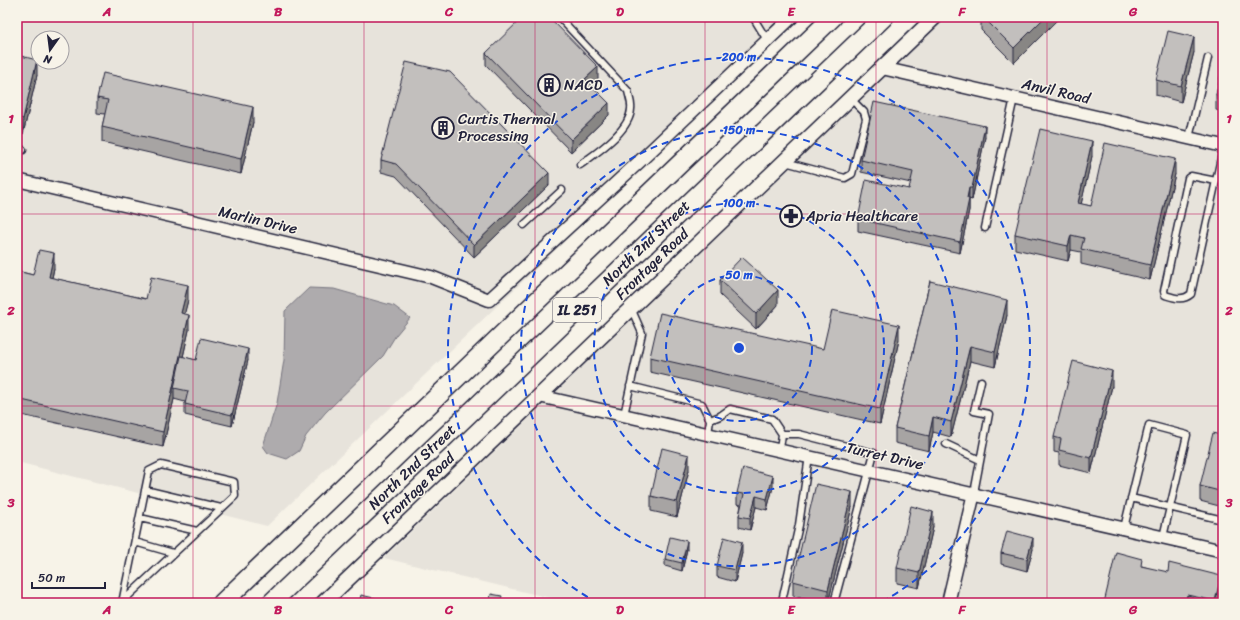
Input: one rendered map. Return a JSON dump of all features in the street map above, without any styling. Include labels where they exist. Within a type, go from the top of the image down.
[{"type":"main road","name":"IL 251","points":[[222,603],[833,17]]},
{"type":"main road","name":"North 2nd Street","points":[[271,603],[884,17]]},
{"type":"street","points":[[767,40],[792,17]]},
{"type":"street","name":"Frontage Road","points":[[323,603],[935,17]]},
{"type":"street","name":"Marlin Drive","points":[[17,180],[431,277],[489,300],[640,161],[767,40]]},
{"type":"street","name":"Anvil Road","points":[[882,68],[1223,146]]},
{"type":"street","name":"Turret Drive","points":[[539,396],[780,449],[1223,551]]},
{"type":"street","points":[[948,603],[974,493]]},
{"type":"lane","points":[[559,17],[628,91],[630,100],[631,110],[621,132],[580,166]]},
{"type":"lane","points":[[753,17],[767,40]]},
{"type":"lane","points":[[1189,138],[1208,58]]},
{"type":"lane","points":[[784,162],[844,178],[852,174],[866,119],[864,112],[850,98]]},
{"type":"lane","points":[[985,228],[1014,98]]},
{"type":"lane","points":[[1216,181],[1195,176],[1188,178],[1164,291],[1166,295],[1179,299],[1186,298],[1191,294],[1216,181],[1223,149]]},
{"type":"lane","points":[[524,225],[562,190]]},
{"type":"lane","points":[[624,415],[642,333],[631,308]]},
{"type":"lane","points":[[974,493],[989,414],[974,412],[981,381]]},
{"type":"lane","points":[[630,386],[702,404],[710,420],[708,434]]},
{"type":"lane","points":[[710,420],[720,416],[730,409],[772,418],[782,434],[780,449]]},
{"type":"lane","points":[[1124,528],[1149,425],[1187,435],[1163,536]]},
{"type":"lane","points":[[782,434],[799,434],[874,453],[857,509],[834,603]]},
{"type":"lane","points":[[946,444],[980,460]]},
{"type":"lane","points":[[790,603],[782,601],[798,525],[809,456]]},
{"type":"lane","points":[[161,465],[234,482],[234,496],[122,602],[150,471],[161,465]]},
{"type":"lane","points":[[145,490],[222,508]]},
{"type":"lane","points":[[1131,498],[1223,520]]},
{"type":"lane","points":[[140,518],[197,531]]},
{"type":"lane","points":[[135,542],[173,553]]},
{"type":"shaded area","points":[[17,17],[799,17],[267,526],[17,462]]},
{"type":"shaded area","points":[[946,17],[1223,17],[1223,603],[571,603],[384,558]]},
{"type":"shaded area","points":[[309,288],[334,289],[394,306],[410,318],[396,335],[383,356],[325,413],[306,436],[299,451],[287,459],[268,453],[263,446],[277,403],[284,360],[285,311]]},
{"type":"building","name":"NACD","points":[[523,17],[549,17],[598,67],[585,79],[609,103],[571,140],[486,53]]},
{"type":"building","points":[[983,17],[1045,17],[1014,48]]},
{"type":"building","points":[[1168,31],[1194,37],[1181,86],[1156,80]]},
{"type":"building","points":[[17,55],[30,58],[30,70],[35,70],[23,119],[17,117]]},
{"type":"building","name":"Curtis Thermal Processing","points":[[406,62],[450,72],[549,173],[474,245],[396,164],[381,160]]},
{"type":"building","points":[[1223,65],[1223,97],[1216,95]]},
{"type":"building","points":[[103,73],[253,107],[241,159],[102,127],[108,100],[97,98]]},
{"type":"building","points":[[874,102],[985,126],[972,188],[969,188],[967,198],[969,199],[960,242],[858,219],[866,180],[909,189],[913,172],[861,160]]},
{"type":"building","points":[[1040,129],[1092,141],[1078,203],[1091,206],[1105,143],[1175,159],[1150,265],[1081,249],[1084,238],[1071,235],[1068,246],[1015,234]]},
{"type":"building","points":[[39,250],[54,253],[49,277],[146,299],[151,277],[188,285],[181,313],[189,315],[163,432],[17,399],[17,271],[33,275]]},
{"type":"building","points":[[742,257],[778,290],[756,314],[720,280]]},
{"type":"building","points":[[930,281],[1007,300],[995,352],[970,346],[951,422],[933,417],[929,436],[895,428]]},
{"type":"building","points":[[832,310],[899,325],[880,409],[650,357],[660,313],[823,349]]},
{"type":"building","points":[[201,338],[248,349],[232,415],[185,404],[188,391],[174,388],[181,356],[196,360]]},
{"type":"building","points":[[1073,361],[1112,371],[1091,458],[1059,450],[1061,439],[1054,437]]},
{"type":"building","points":[[1213,433],[1223,436],[1223,492],[1200,486]]},
{"type":"building","points":[[662,448],[689,455],[677,502],[651,496]]},
{"type":"building","points":[[743,468],[773,476],[767,499],[756,496],[750,518],[739,516],[744,494],[737,493]]},
{"type":"building","points":[[816,484],[852,492],[828,590],[793,581]]},
{"type":"building","points":[[911,506],[933,512],[919,573],[897,568]]},
{"type":"building","points":[[1007,531],[1033,538],[1027,559],[1001,553]]},
{"type":"building","points":[[670,537],[687,541],[682,563],[665,559]]},
{"type":"building","points":[[724,537],[742,542],[735,570],[717,566]]},
{"type":"building","points":[[1116,552],[1142,559],[1141,566],[1168,572],[1169,563],[1221,576],[1215,601],[1187,595],[1185,603],[1104,603]]},
{"type":"building","points":[[491,594],[502,596],[500,603],[489,603]]},
{"type":"building","points":[[361,595],[395,603],[359,603]]},
{"type":"place","name":"NACD","points":[[549,85]]},
{"type":"place","name":"Curtis Thermal Processing","points":[[443,128]]},
{"type":"place","name":"Apria Healthcare","points":[[791,216]]}]
